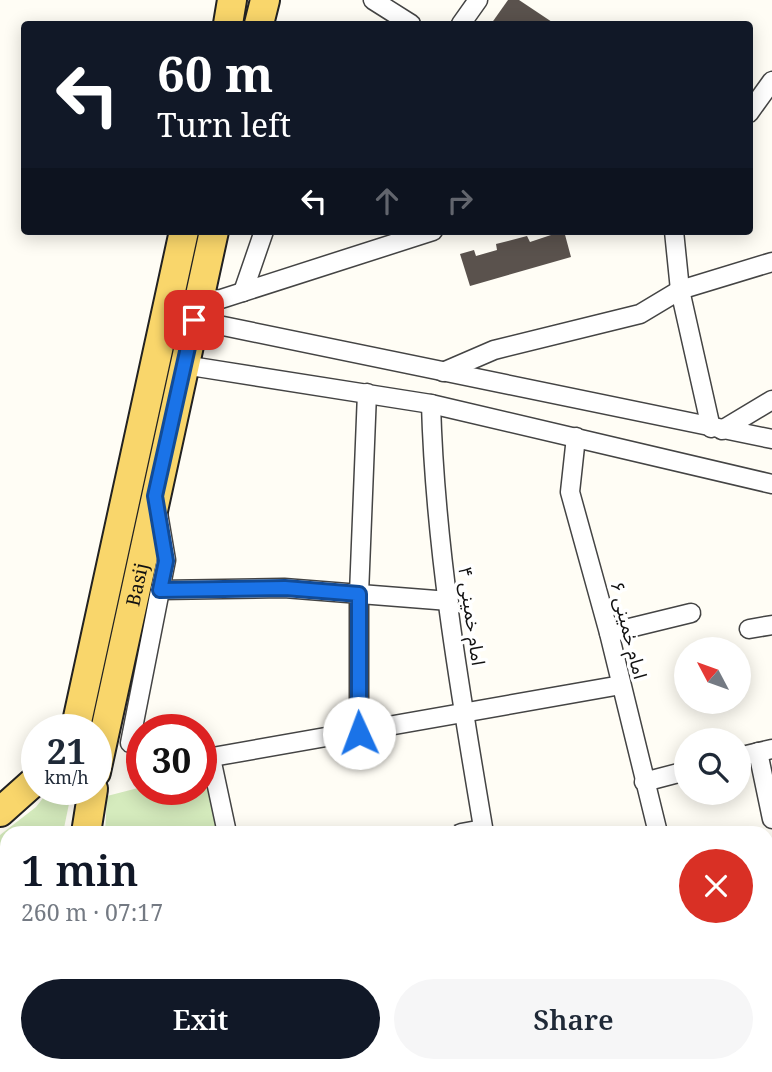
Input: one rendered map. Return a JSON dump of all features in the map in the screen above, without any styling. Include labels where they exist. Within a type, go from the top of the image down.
[{"type":"main road","points":[[228,21],[232,0]]},
{"type":"main road","points":[[260,21],[265,0]]},
{"type":"main road","name":"Basij","points":[[77,714],[183,235]]},
{"type":"main road","name":"Basij","points":[[107,714],[213,235]]},
{"type":"main road","points":[[0,812],[21,793]]},
{"type":"main road","points":[[87,826],[90,805]]},
{"type":"street","points":[[373,0],[406,21]]},
{"type":"street","points":[[463,21],[478,0]]},
{"type":"street","points":[[753,107],[772,81]]},
{"type":"street","points":[[243,292],[263,235]]},
{"type":"street","points":[[196,310],[243,292],[421,235]]},
{"type":"street","points":[[674,235],[680,290],[717,429]]},
{"type":"street","points":[[443,372],[494,350],[640,314],[680,290],[772,262]]},
{"type":"street","points":[[196,310],[443,372],[772,439]]},
{"type":"street","points":[[184,365],[430,404],[772,484]]},
{"type":"street","points":[[359,733],[359,594],[367,393]]},
{"type":"street","points":[[717,429],[772,400]]},
{"type":"street","name":"امام خمینی ۴","points":[[430,404],[433,489],[464,714],[483,826]]},
{"type":"street","name":"امام خمینی ۶","points":[[576,437],[569,492],[609,633],[656,826]]},
{"type":"street","points":[[141,714],[166,561],[155,496]]},
{"type":"street","points":[[160,590],[285,588],[449,601]]},
{"type":"street","points":[[609,633],[691,613]]},
{"type":"street","points":[[749,629],[772,625]]},
{"type":"street","points":[[217,757],[621,685]]},
{"type":"street","points":[[765,750],[772,819]]},
{"type":"street","points":[[644,782],[674,774]]},
{"type":"street","points":[[217,798],[225,826]]},
{"type":"green space","points":[[126,791],[126,805],[213,805],[218,826],[105,826],[107,805],[112,805],[112,795]]},
{"type":"green space","points":[[38,805],[69,805],[64,826],[12,826]]},
{"type":"building","points":[[508,0],[519,0],[550,21],[493,21]]},
{"type":"building","points":[[551,235],[565,235],[571,257],[470,286],[460,254],[474,250],[476,256],[497,250],[496,244],[527,236],[530,242]]},
{"type":"route","points":[[194,320],[155,496],[166,561],[160,590],[285,588],[359,594],[359,733]]}]
